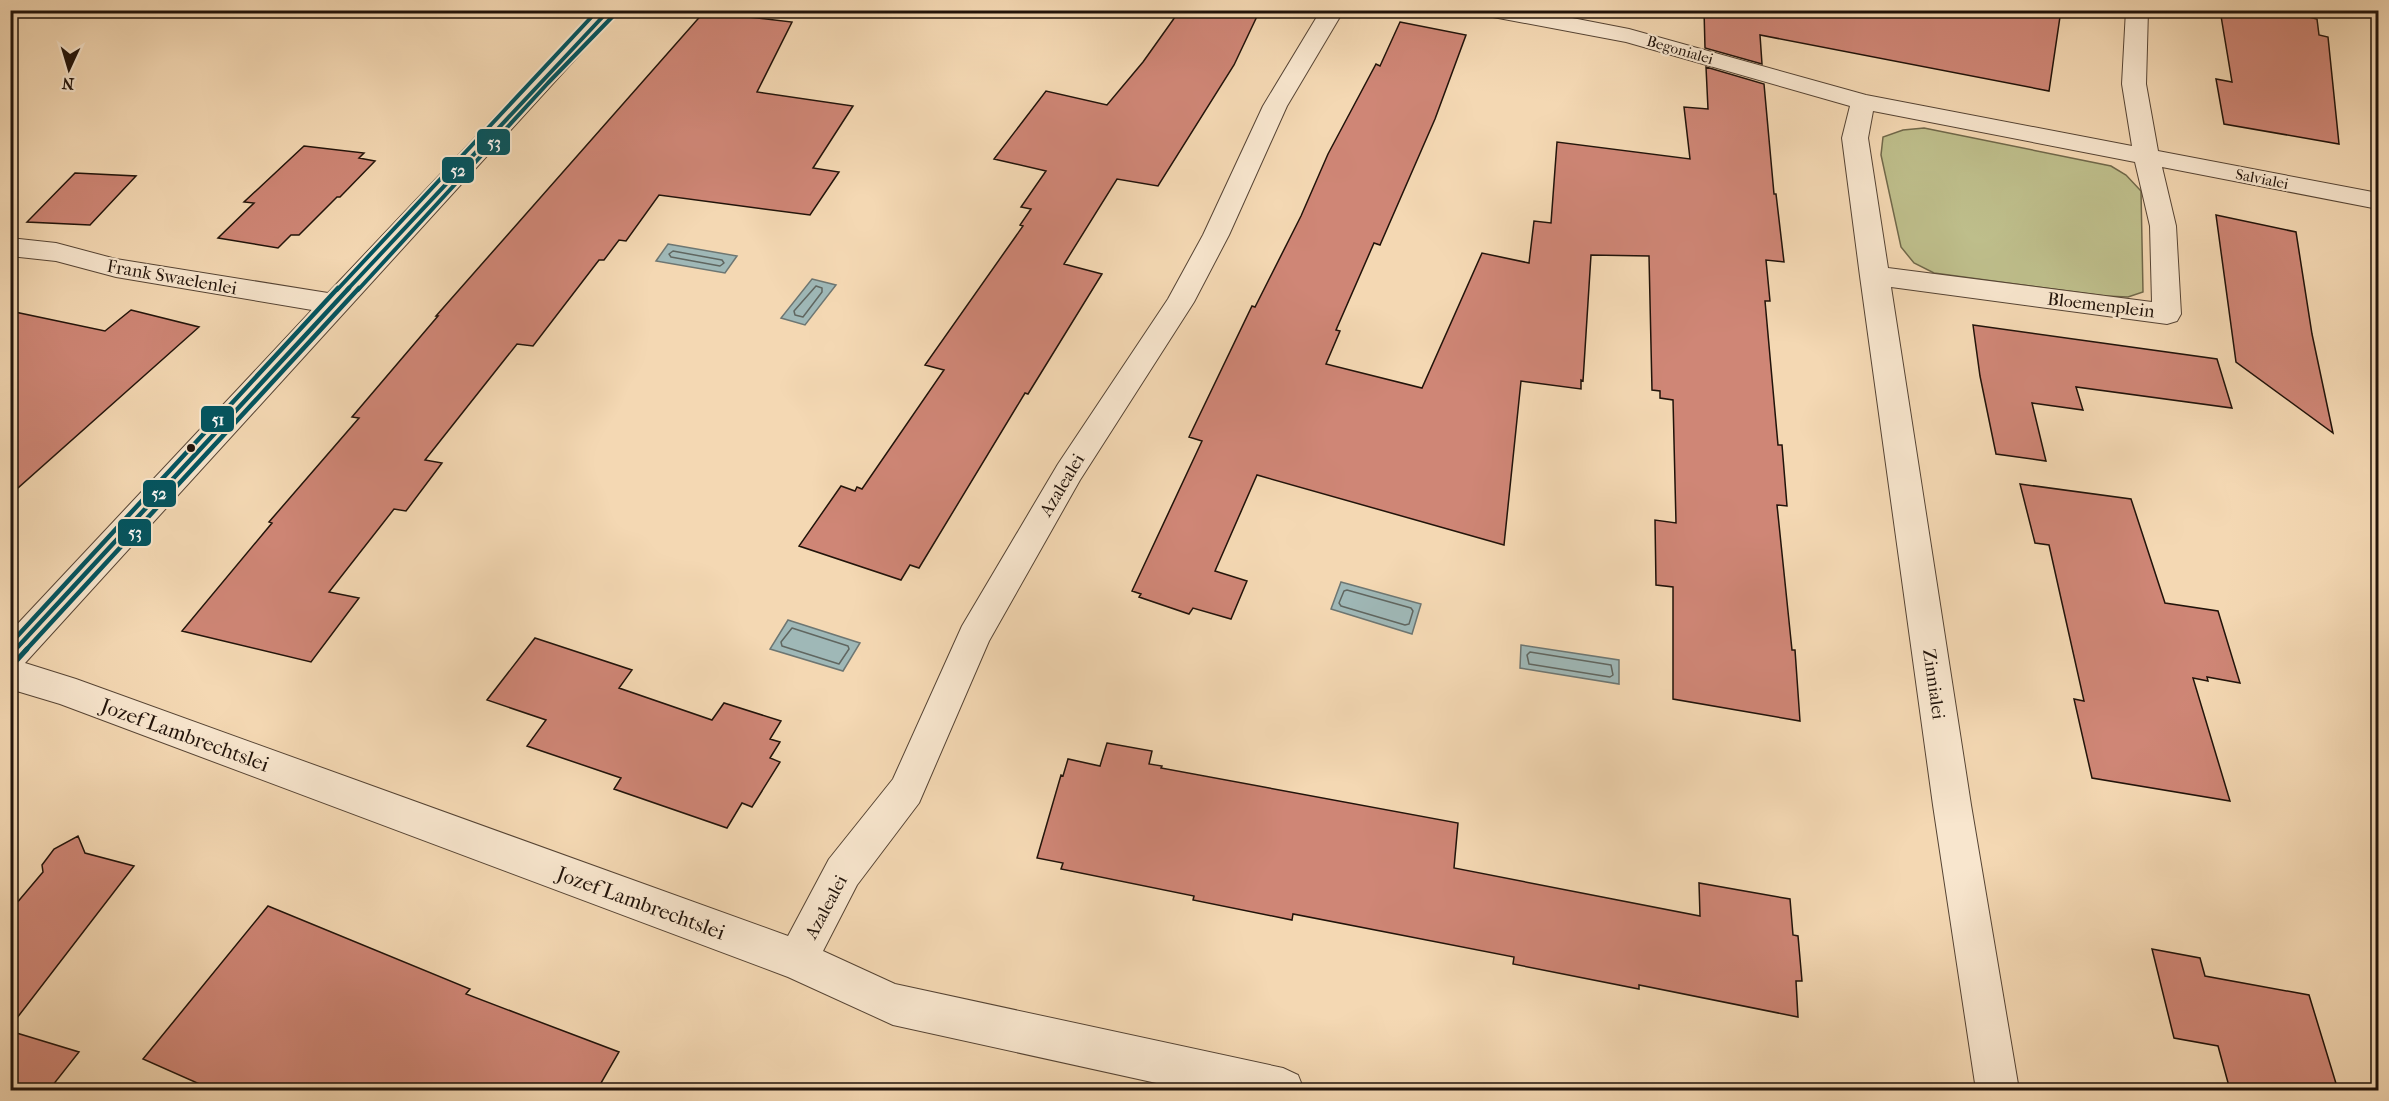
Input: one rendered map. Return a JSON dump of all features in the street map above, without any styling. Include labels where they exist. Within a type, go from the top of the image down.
[{"type":"street","points":[[10,656],[536,86],[609,10]]},
{"type":"street","name":"Azalealei","points":[[797,960],[843,872],[906,791],[974,636],[1069,472],[1180,302],[1216,235],[1275,106],[1333,10]]},
{"type":"street","name":"Begonialei","points":[[1493,10],[1629,36],[1863,102]]},
{"type":"street","points":[[1874,276],[1855,138],[1863,102],[2146,156],[2134,84],[2136,10]]},
{"type":"street","name":"Salvialei","points":[[2146,156],[2379,201]]},
{"type":"street","name":"Bloemenplein","points":[[1874,276],[2167,314],[2163,226],[2146,156]]},
{"type":"street","name":"Frank Swaelenlei","points":[[10,247],[48,250],[116,268],[334,304]]},
{"type":"street","name":"Zinnialei","points":[[1874,276],[1950,793],[1998,1090]]},
{"type":"street","name":"Jozef Lambrechtslei","points":[[10,674],[63,690],[797,960],[893,1004],[1283,1090]]},
{"type":"green space","points":[[1924,128],[2111,166],[2126,175],[2141,191],[2143,292],[2128,297],[2105,296],[1934,273],[1914,263],[1901,247],[1881,155],[1883,137],[1903,130]]},
{"type":"water","points":[[668,244],[737,256],[725,273],[656,261]]},
{"type":"water","points":[[812,279],[836,285],[805,325],[781,318]]},
{"type":"water","points":[[1341,582],[1421,604],[1412,634],[1331,609]]},
{"type":"water","points":[[788,620],[860,643],[843,671],[770,649]]},
{"type":"water","points":[[1521,645],[1619,660],[1619,684],[1520,668]]},
{"type":"building","points":[[1180,10],[1260,10],[1234,65],[1158,186],[1117,179],[1064,264],[1102,274],[1028,394],[1025,393],[919,568],[910,565],[901,580],[799,546],[841,486],[855,491],[857,487],[862,489],[944,370],[925,365],[1023,226],[1020,225],[1031,209],[1021,207],[1046,171],[994,159],[1046,91],[1107,105],[1143,62]]},
{"type":"building","points":[[1704,10],[2061,10],[2049,91],[1760,35],[1762,64],[1705,48]]},
{"type":"building","points":[[2220,10],[2303,10],[2305,16],[2317,19],[2319,35],[2328,37],[2339,144],[2224,124],[2216,79],[2232,82]]},
{"type":"building","points":[[704,12],[792,22],[757,92],[853,106],[813,168],[839,172],[810,215],[659,195],[626,241],[619,240],[604,260],[599,260],[533,346],[517,344],[425,460],[442,463],[406,511],[394,509],[329,592],[359,598],[311,662],[182,631],[272,523],[269,522],[359,418],[352,417],[438,316],[436,316]]},
{"type":"building","points":[[1400,22],[1466,35],[1435,119],[1380,245],[1374,243],[1336,330],[1340,331],[1326,364],[1422,388],[1482,253],[1529,263],[1534,221],[1551,223],[1557,142],[1690,159],[1684,107],[1708,109],[1706,67],[1764,84],[1774,194],[1776,194],[1784,262],[1766,260],[1770,301],[1765,301],[1778,445],[1782,445],[1787,506],[1777,505],[1792,650],[1795,650],[1800,721],[1673,699],[1673,587],[1656,585],[1655,520],[1676,523],[1673,400],[1660,398],[1660,391],[1652,390],[1649,256],[1591,255],[1581,389],[1521,381],[1504,545],[1257,475],[1215,571],[1247,581],[1231,619],[1193,608],[1189,614],[1139,597],[1141,594],[1132,591],[1202,441],[1189,437],[1252,306],[1255,307],[1301,216],[1328,154],[1376,64],[1380,66]]},
{"type":"building","points":[[304,146],[364,153],[359,158],[375,161],[299,235],[291,235],[278,248],[218,238],[254,203],[244,202]]},
{"type":"building","points":[[75,173],[136,176],[90,225],[27,222]]},
{"type":"building","points":[[2216,215],[2296,232],[2312,334],[2333,433],[2236,362]]},
{"type":"building","points":[[131,310],[199,327],[10,495],[10,311],[105,331]]},
{"type":"building","points":[[1973,325],[2217,359],[2232,408],[2076,387],[2083,410],[2032,403],[2046,461],[1996,454],[1980,376]]},
{"type":"building","points":[[2020,484],[2131,499],[2165,603],[2218,611],[2240,683],[2207,677],[2208,681],[2193,678],[2230,801],[2092,778],[2074,699],[2084,701],[2049,545],[2035,543]]},
{"type":"building","points":[[535,638],[632,670],[619,688],[712,720],[724,703],[781,721],[770,739],[780,742],[770,758],[780,762],[752,807],[742,803],[727,828],[614,789],[621,778],[527,746],[546,720],[487,700]]},
{"type":"building","points":[[1107,743],[1152,751],[1149,764],[1162,766],[1161,768],[1458,823],[1454,868],[1700,916],[1699,883],[1790,899],[1793,935],[1798,936],[1802,981],[1796,981],[1798,1017],[1639,985],[1639,989],[1513,964],[1514,957],[1293,914],[1292,920],[1193,900],[1194,896],[1061,869],[1063,863],[1037,858],[1061,775],[1063,776],[1068,759],[1100,766]]},
{"type":"building","points":[[78,836],[85,853],[134,866],[10,1027],[10,911],[43,872],[42,865],[54,849]]},
{"type":"building","points":[[268,906],[470,989],[466,994],[619,1052],[597,1090],[213,1090],[143,1059]]},
{"type":"building","points":[[2152,949],[2200,958],[2205,976],[2309,995],[2338,1090],[2230,1090],[2218,1046],[2174,1038]]},
{"type":"building","points":[[10,1031],[79,1052],[49,1090],[10,1083]]},
{"type":"transit line","name":"51","points":[[10,644],[537,73],[598,10]]},
{"type":"transit line","name":"52","points":[[10,655],[543,78],[609,10]]},
{"type":"transit line","name":"53","points":[[16,661],[548,83],[614,15]]}]
